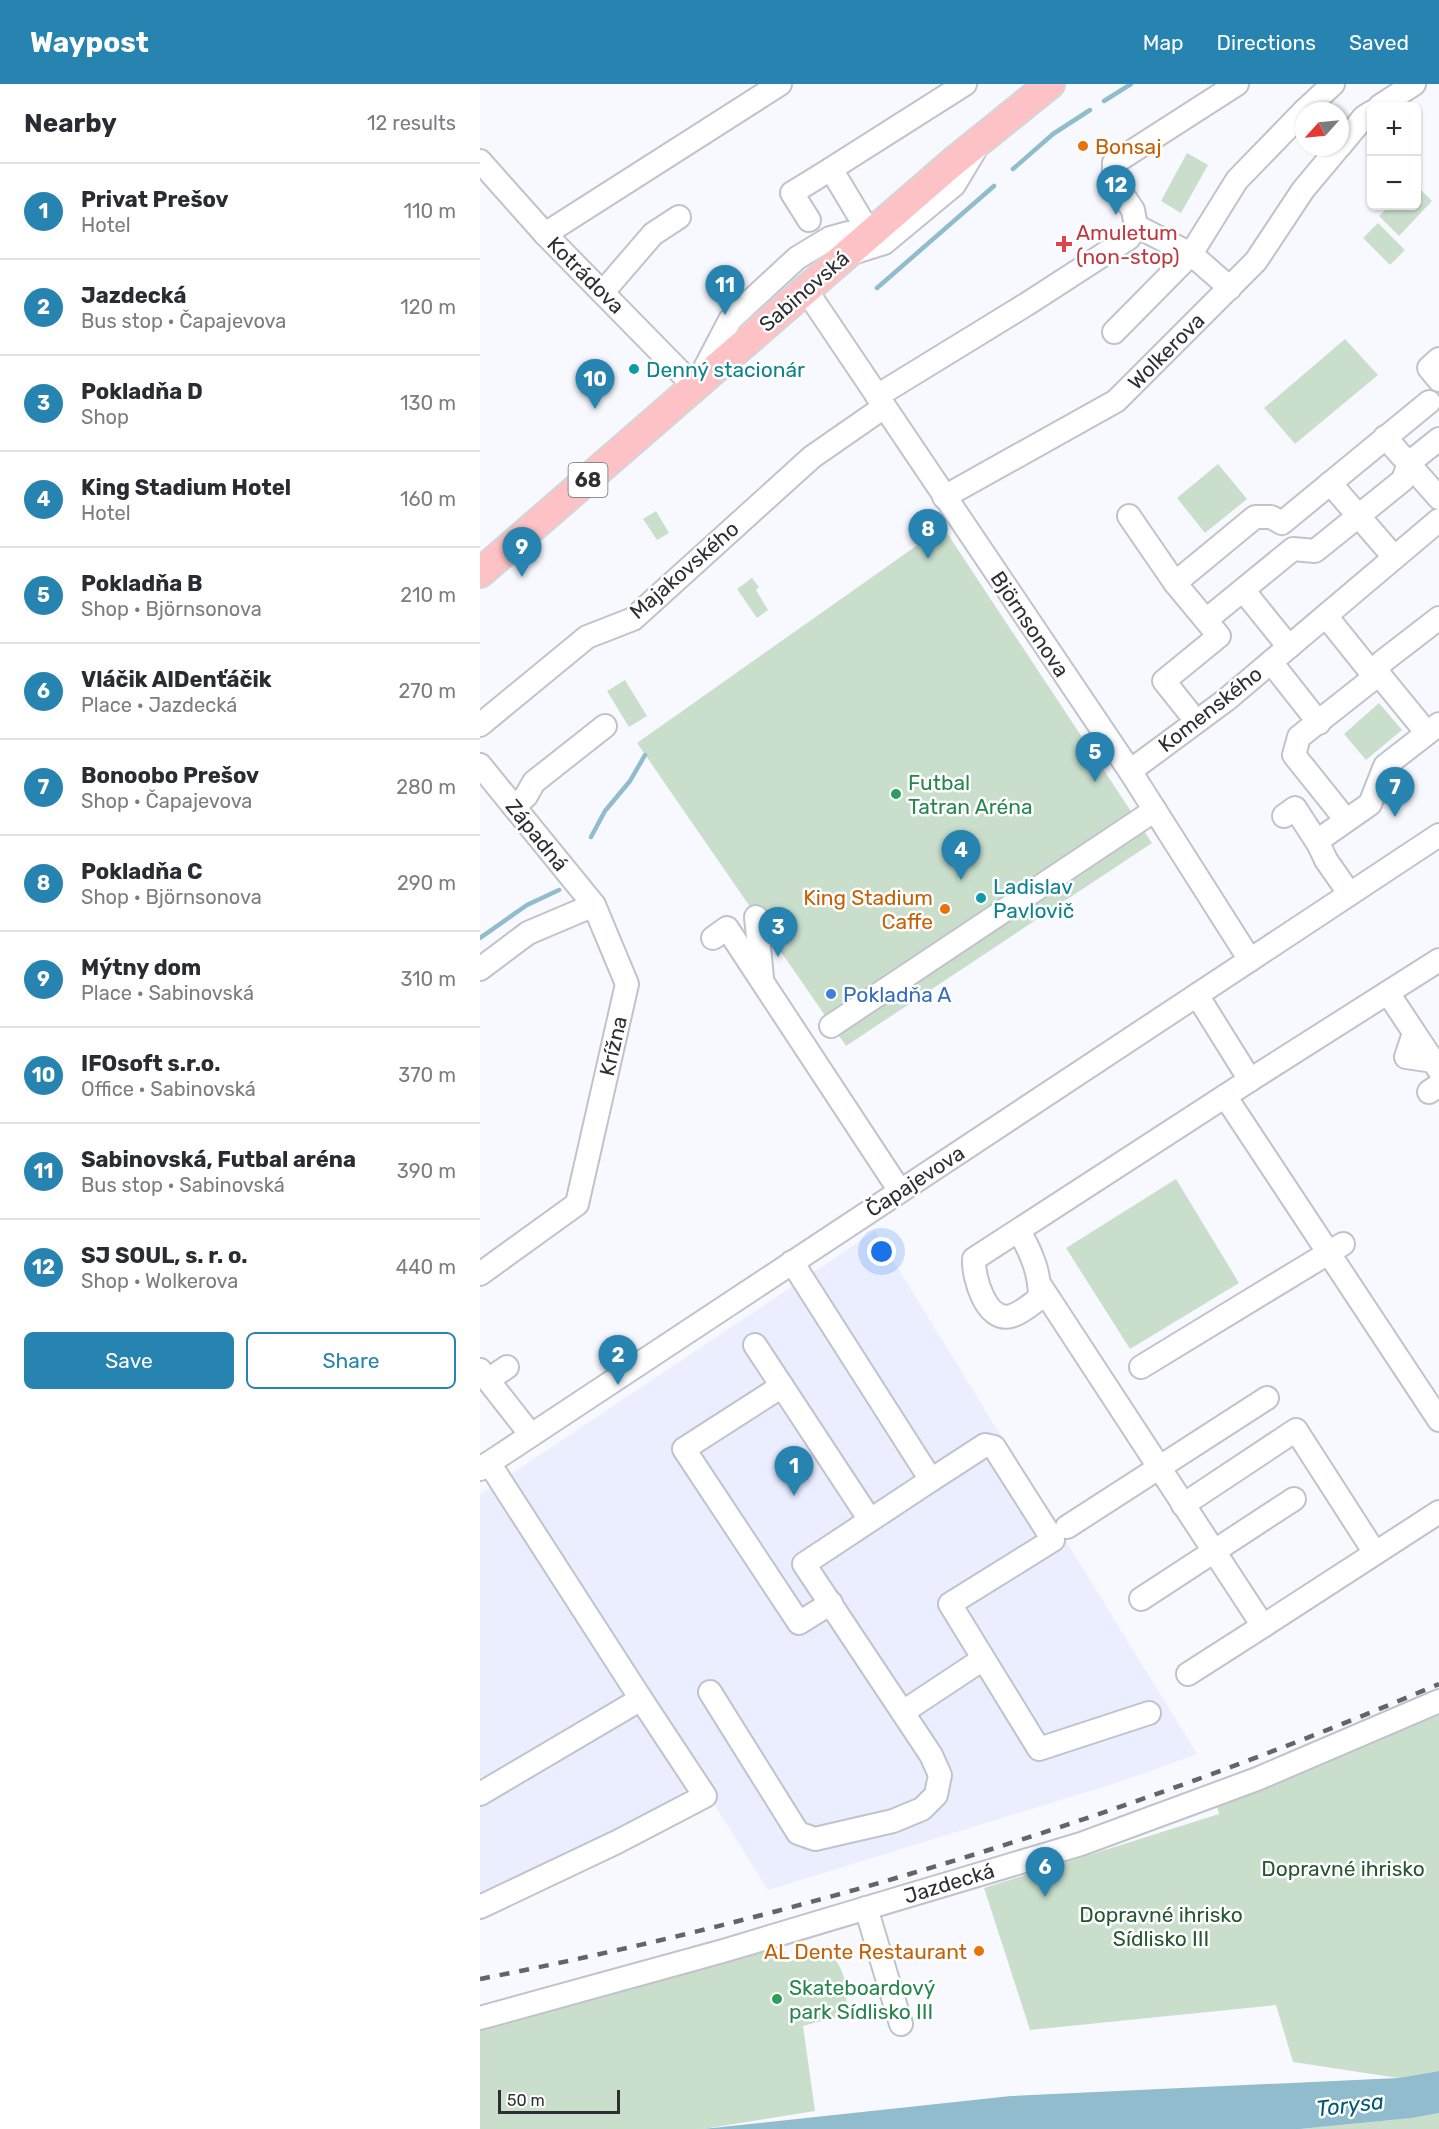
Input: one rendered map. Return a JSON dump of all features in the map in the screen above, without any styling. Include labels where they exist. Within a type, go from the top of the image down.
[{"type":"main road","name":"Sabinovská","points":[[480,573],[845,255],[981,139],[1050,84]]},
{"type":"street","points":[[545,234],[780,84]]},
{"type":"street","points":[[809,220],[792,193],[964,84]]},
{"type":"street","points":[[1230,288],[1191,254],[1136,225],[1133,210],[1114,182],[1114,163],[1238,84]]},
{"type":"street","points":[[1314,102],[1333,84]]},
{"type":"street","points":[[1386,102],[1414,84]]},
{"type":"street","name":"Wolkerova","points":[[1349,134],[1367,115]]},
{"type":"street","points":[[1114,332],[1191,254],[1237,180],[1295,120]]},
{"type":"street","points":[[845,255],[884,243],[954,185],[981,139]]},
{"type":"street","name":"Wolkerova","points":[[944,497],[1116,401],[1256,261],[1303,190],[1331,156]]},
{"type":"street","name":"Kotrádova","points":[[480,161],[545,234],[695,387]]},
{"type":"street","points":[[831,169],[870,234]]},
{"type":"street","points":[[603,292],[653,234],[679,217]]},
{"type":"street","name":"Majakovského","points":[[480,726],[587,637],[633,619],[812,457],[881,402],[1129,238],[1136,225]]},
{"type":"street","points":[[695,387],[730,320],[797,258],[830,238],[848,233],[870,234]]},
{"type":"street","name":"Björnsonova","points":[[806,291],[1130,771],[1250,960]]},
{"type":"street","points":[[1439,359],[1429,368],[1439,380]]},
{"type":"street","points":[[1282,523],[1429,402]]},
{"type":"street","points":[[1385,436],[1439,498]]},
{"type":"street","points":[[1282,523],[1282,534],[1293,549],[1315,552],[1402,480],[1409,463],[1439,439]]},
{"type":"street","points":[[1330,483],[1394,557]]},
{"type":"street","name":"Komenského","points":[[1129,516],[1175,583],[1219,636],[1164,681],[1188,711]]},
{"type":"street","points":[[1175,583],[1255,517],[1271,517],[1282,523]]},
{"type":"street","name":"Komenského","points":[[1130,771],[1226,700],[1439,520]]},
{"type":"street","points":[[1206,620],[1293,549]]},
{"type":"street","points":[[1243,590],[1289,647]]},
{"type":"street","points":[[1319,845],[1320,839],[1370,804],[1385,766],[1433,728],[1376,674],[1326,616]]},
{"type":"street","points":[[1346,820],[1294,755],[1299,738],[1376,674],[1382,662],[1439,618]]},
{"type":"street","points":[[1271,662],[1319,723]]},
{"type":"street","points":[[514,807],[526,796],[534,782],[605,726]]},
{"type":"street","name":"Západná","points":[[480,765],[594,905]]},
{"type":"street","points":[[1284,816],[1295,808],[1349,893]]},
{"type":"street","points":[[831,1026],[1155,810]]},
{"type":"street","name":"Čapajevova","points":[[484,1466],[792,1262],[875,1196],[900,1191],[1439,835]]},
{"type":"street","points":[[480,969],[528,933],[594,905]]},
{"type":"street","name":"Krížna","points":[[480,1274],[577,1204],[627,984],[594,905]]},
{"type":"street","points":[[756,917],[762,981]]},
{"type":"street","points":[[713,938],[727,928],[900,1191]]},
{"type":"street","points":[[1019,1231],[1033,1258],[1040,1285],[1040,1298],[1011,1316],[1001,1316],[990,1309],[982,1297],[973,1271],[974,1259],[1439,960]]},
{"type":"street","points":[[1388,993],[1436,1065]]},
{"type":"street","points":[[1197,995],[1250,1080]]},
{"type":"street","points":[[1225,1096],[1336,1249],[1439,1420]]},
{"type":"street","points":[[1141,1367],[1336,1249]]},
{"type":"street","points":[[792,1262],[931,1480]]},
{"type":"street","points":[[1040,1285],[1263,1626]]},
{"type":"street","points":[[755,1345],[870,1520]]},
{"type":"street","points":[[507,1367],[484,1375],[531,1435]]},
{"type":"street","points":[[782,1386],[684,1449],[799,1623],[831,1604]]},
{"type":"street","points":[[1067,1527],[1267,1398]]},
{"type":"street","points":[[1184,1505],[1296,1430],[1375,1553]]},
{"type":"street","points":[[710,1692],[798,1833],[815,1839],[893,1821],[922,1809],[936,1796],[940,1775],[931,1755],[804,1564],[985,1445],[994,1447],[1053,1540],[950,1604],[983,1659],[1039,1749],[1149,1713]]},
{"type":"street","points":[[480,1907],[617,1842],[705,1796],[484,1466]]},
{"type":"street","points":[[1141,1599],[1294,1499]]},
{"type":"street","points":[[1188,1674],[1439,1512]]},
{"type":"street","points":[[903,1712],[983,1659]]},
{"type":"street","points":[[480,1794],[641,1699]]},
{"type":"street","name":"Jazdecká","points":[[480,2018],[723,1951],[1103,1836],[1257,1779],[1439,1701]]},
{"type":"street","points":[[866,1908],[901,2024]]},
{"type":"shaded area","points":[[875,1231],[1197,1754],[1119,1782],[768,1890],[713,1802],[480,1914],[480,1495]]},
{"type":"green space","points":[[1187,153],[1208,165],[1181,213],[1161,201]]},
{"type":"green space","points":[[1421,190],[1432,201],[1399,236],[1379,216],[1385,210],[1421,210]]},
{"type":"green space","points":[[1378,223],[1405,250],[1390,265],[1363,238]]},
{"type":"green space","points":[[1345,339],[1378,375],[1295,444],[1264,408]]},
{"type":"green space","points":[[1218,464],[1247,499],[1205,533],[1177,498]]},
{"type":"green space","points":[[656,511],[669,533],[657,540],[643,519]]},
{"type":"green space","name":"Futbal Tatran Aréna","points":[[943,527],[1152,843],[846,1046],[637,743]]},
{"type":"green space","points":[[752,578],[759,587],[756,590],[768,610],[757,618],[737,589]]},
{"type":"green space","points":[[625,680],[647,716],[629,727],[607,691]]},
{"type":"green space","points":[[1379,703],[1402,730],[1366,760],[1344,734]]},
{"type":"green space","points":[[1176,1179],[1239,1283],[1130,1349],[1066,1248]]},
{"type":"green space","points":[[1439,1715],[1439,2071],[1398,2078],[1293,2062],[1276,2005],[1030,2030],[984,1888],[1219,1814],[1215,1798],[1331,1757]]},
{"type":"green space","points":[[783,1946],[787,1962],[819,1954],[834,1959],[842,1971],[846,1986],[845,2006],[839,2015],[803,2026],[815,2111],[703,2129],[480,2129],[480,2027]]},
{"type":"green space","points":[[1439,2113],[1439,2129],[1300,2129],[1412,2118]]},
{"type":"water","name":"Torysa","points":[[1439,2071],[1439,2113],[1412,2118],[1300,2129],[703,2129],[1011,2096],[1398,2078]]},
{"type":"waterway","points":[[1104,101],[1131,84]]},
{"type":"waterway","points":[[1013,169],[1053,134],[1090,110]]},
{"type":"waterway","points":[[877,288],[994,186]]},
{"type":"waterway","points":[[591,837],[605,811],[630,781],[645,755]]},
{"type":"waterway","points":[[480,938],[527,905],[559,890]]},
{"type":"railway","points":[[480,1979],[725,1924],[967,1857],[1205,1776],[1323,1732],[1439,1684]]},
{"type":"place","name":"Bonsaj","points":[[1083,146]]},
{"type":"place","name":"SJ SOUL, s. r. o.","points":[[1116,215]]},
{"type":"place","name":"Amuletum (non-stop)","points":[[1064,244]]},
{"type":"place","name":"Sabinovská, Futbal aréna","points":[[725,315]]},
{"type":"place","name":"Denný stacionár","points":[[634,369]]},
{"type":"place","name":"IFOsoft s.r.o.","points":[[595,409]]},
{"type":"place","name":"Pokladňa C","points":[[928,559]]},
{"type":"place","name":"Mýtny dom","points":[[522,577]]},
{"type":"place","name":"Pokladňa B","points":[[1095,782]]},
{"type":"place","name":"Futbal Tatran Aréna","points":[[896,794]]},
{"type":"place","name":"Bonoobo Prešov","points":[[1395,817]]},
{"type":"place","name":"King Stadium Hotel","points":[[961,880]]},
{"type":"place","name":"Ladislav Pavlovič","points":[[981,898]]},
{"type":"place","name":"King Stadium Caffe","points":[[945,909]]},
{"type":"place","name":"Pokladňa D","points":[[778,957]]},
{"type":"place","name":"Pokladňa A","points":[[831,994]]},
{"type":"place","name":"Jazdecká","points":[[618,1385]]},
{"type":"place","name":"Privat Prešov","points":[[794,1496]]},
{"type":"place","name":"Vláčik AlDenťáčik","points":[[1045,1897]]},
{"type":"place","name":"AL Dente Restaurant","points":[[979,1951]]},
{"type":"place","name":"Skateboardový park Sídlisko III","points":[[777,1999]]},
{"type":"park label","name":"Dopravné ihrisko","points":[[1343,1868]]},
{"type":"park label","name":"Dopravné ihrisko Sídlisko III","points":[[1161,1926]]}]
